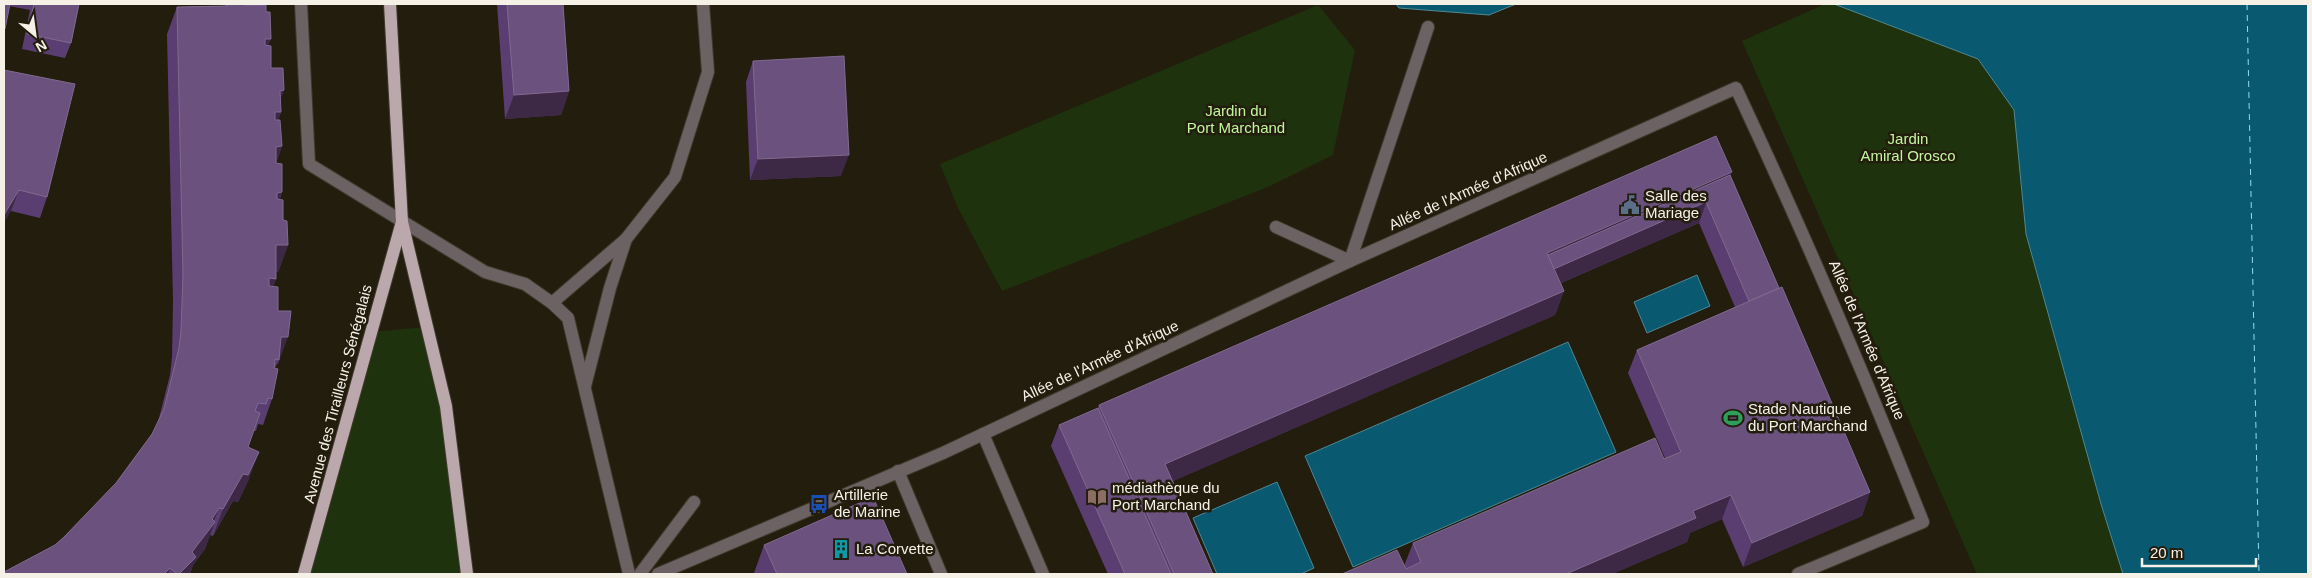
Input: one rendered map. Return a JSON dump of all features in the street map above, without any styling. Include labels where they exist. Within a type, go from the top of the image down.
[{"type":"main road","name":"Avenue des Tirailleurs Sénégalais","points":[[390,4],[402,222],[446,406],[467,574]]},
{"type":"main road","name":"Avenue des Tirailleurs Sénégalais","points":[[304,574],[402,222]]},
{"type":"street","points":[[301,4],[309,164],[485,272],[525,284],[552,302],[568,318],[629,574]]},
{"type":"street","points":[[552,302],[626,239],[675,177],[708,72],[703,4]]},
{"type":"street","points":[[1276,227],[1350,261],[1428,27]]},
{"type":"street","name":"Allée de l'Armée d'Afrique","points":[[658,574],[684,569],[983,434],[1350,261],[1736,88],[1809,244],[1868,382],[1924,522],[1798,574]]},
{"type":"street","points":[[584,388],[610,288],[626,239]]},
{"type":"street","points":[[983,434],[1043,574]]},
{"type":"street","points":[[898,471],[941,574]]},
{"type":"street","points":[[640,574],[694,502]]},
{"type":"green space","name":"Jardin Amiral Orosco","points":[[1825,4],[1834,4],[1978,59],[2014,110],[2026,234],[2129,574],[1977,574],[1742,41]]},
{"type":"green space","name":"Jardin du Port Marchand","points":[[1318,5],[1355,50],[1333,155],[1268,187],[1002,291],[958,208],[940,164]]},
{"type":"green space","points":[[427,327],[446,406],[465,574],[304,574],[372,332]]},
{"type":"water","points":[[1396,4],[1516,4],[1489,15],[1399,8]]},
{"type":"water","points":[[1834,4],[2308,4],[2308,574],[2123,574],[2101,504],[2026,234],[2014,110],[1978,59]]},
{"type":"water","points":[[1697,275],[1710,306],[1647,333],[1634,302]]},
{"type":"water","points":[[1568,342],[1616,452],[1353,567],[1305,456]]},
{"type":"water","points":[[1277,482],[1314,568],[1301,574],[1217,574],[1193,518]]},
{"type":"building","points":[[4,4],[10,4],[5,29],[4,29]]},
{"type":"building","points":[[34,4],[79,4],[71,43],[27,34]]},
{"type":"building","points":[[227,4],[266,5],[266,12],[270,12],[271,39],[265,39],[265,45],[271,46],[271,68],[283,68],[284,90],[280,91],[281,112],[275,112],[275,120],[280,120],[282,146],[276,147],[276,163],[282,164],[282,192],[277,193],[277,199],[283,200],[283,220],[287,221],[288,245],[276,245],[276,279],[269,278],[269,286],[278,287],[278,311],[291,311],[288,337],[281,337],[279,360],[275,359],[274,368],[278,369],[272,399],[268,398],[266,404],[258,403],[255,411],[260,413],[248,447],[259,452],[248,475],[243,474],[223,509],[219,508],[212,519],[215,522],[192,552],[196,557],[179,574],[170,568],[164,574],[4,574],[4,572],[55,545],[64,537],[116,483],[152,434],[164,409],[179,348],[183,275],[177,7],[227,6]]},
{"type":"building","points":[[507,4],[563,4],[569,91],[514,95]]},
{"type":"building","points":[[844,56],[849,155],[758,159],[753,61]]},
{"type":"building","points":[[4,70],[75,84],[47,197],[19,190],[4,215]]},
{"type":"building","points":[[1716,136],[1732,172],[1547,253],[1564,291],[1165,464],[1213,574],[1174,574],[1099,405]]},
{"type":"building","points":[[1730,175],[1779,288],[1749,301],[1706,202],[1554,269],[1548,255]]},
{"type":"building","name":"Stade Nautique du Port Marchand","points":[[1782,287],[1870,492],[1752,543],[1731,495],[1693,511],[1696,518],[1566,574],[1342,574],[1397,550],[1406,569],[1421,562],[1413,543],[1655,438],[1664,459],[1681,452],[1637,350]]},
{"type":"building","points":[[1098,408],[1171,574],[1125,574],[1059,425]]},
{"type":"building","points":[[873,497],[907,574],[777,574],[764,545]]},
{"type":"ferry route","points":[[2247,4],[2259,574]]},
{"type":"place","name":"Salle des Mariage","points":[[1630,205]]},
{"type":"place","name":"Stade Nautique du Port Marchand","points":[[1733,418]]},
{"type":"place","name":"médiathèque du Port Marchand","points":[[1097,497]]},
{"type":"place","name":"Artillerie de Marine","points":[[819,504]]},
{"type":"place","name":"La Corvette","points":[[841,549]]}]
